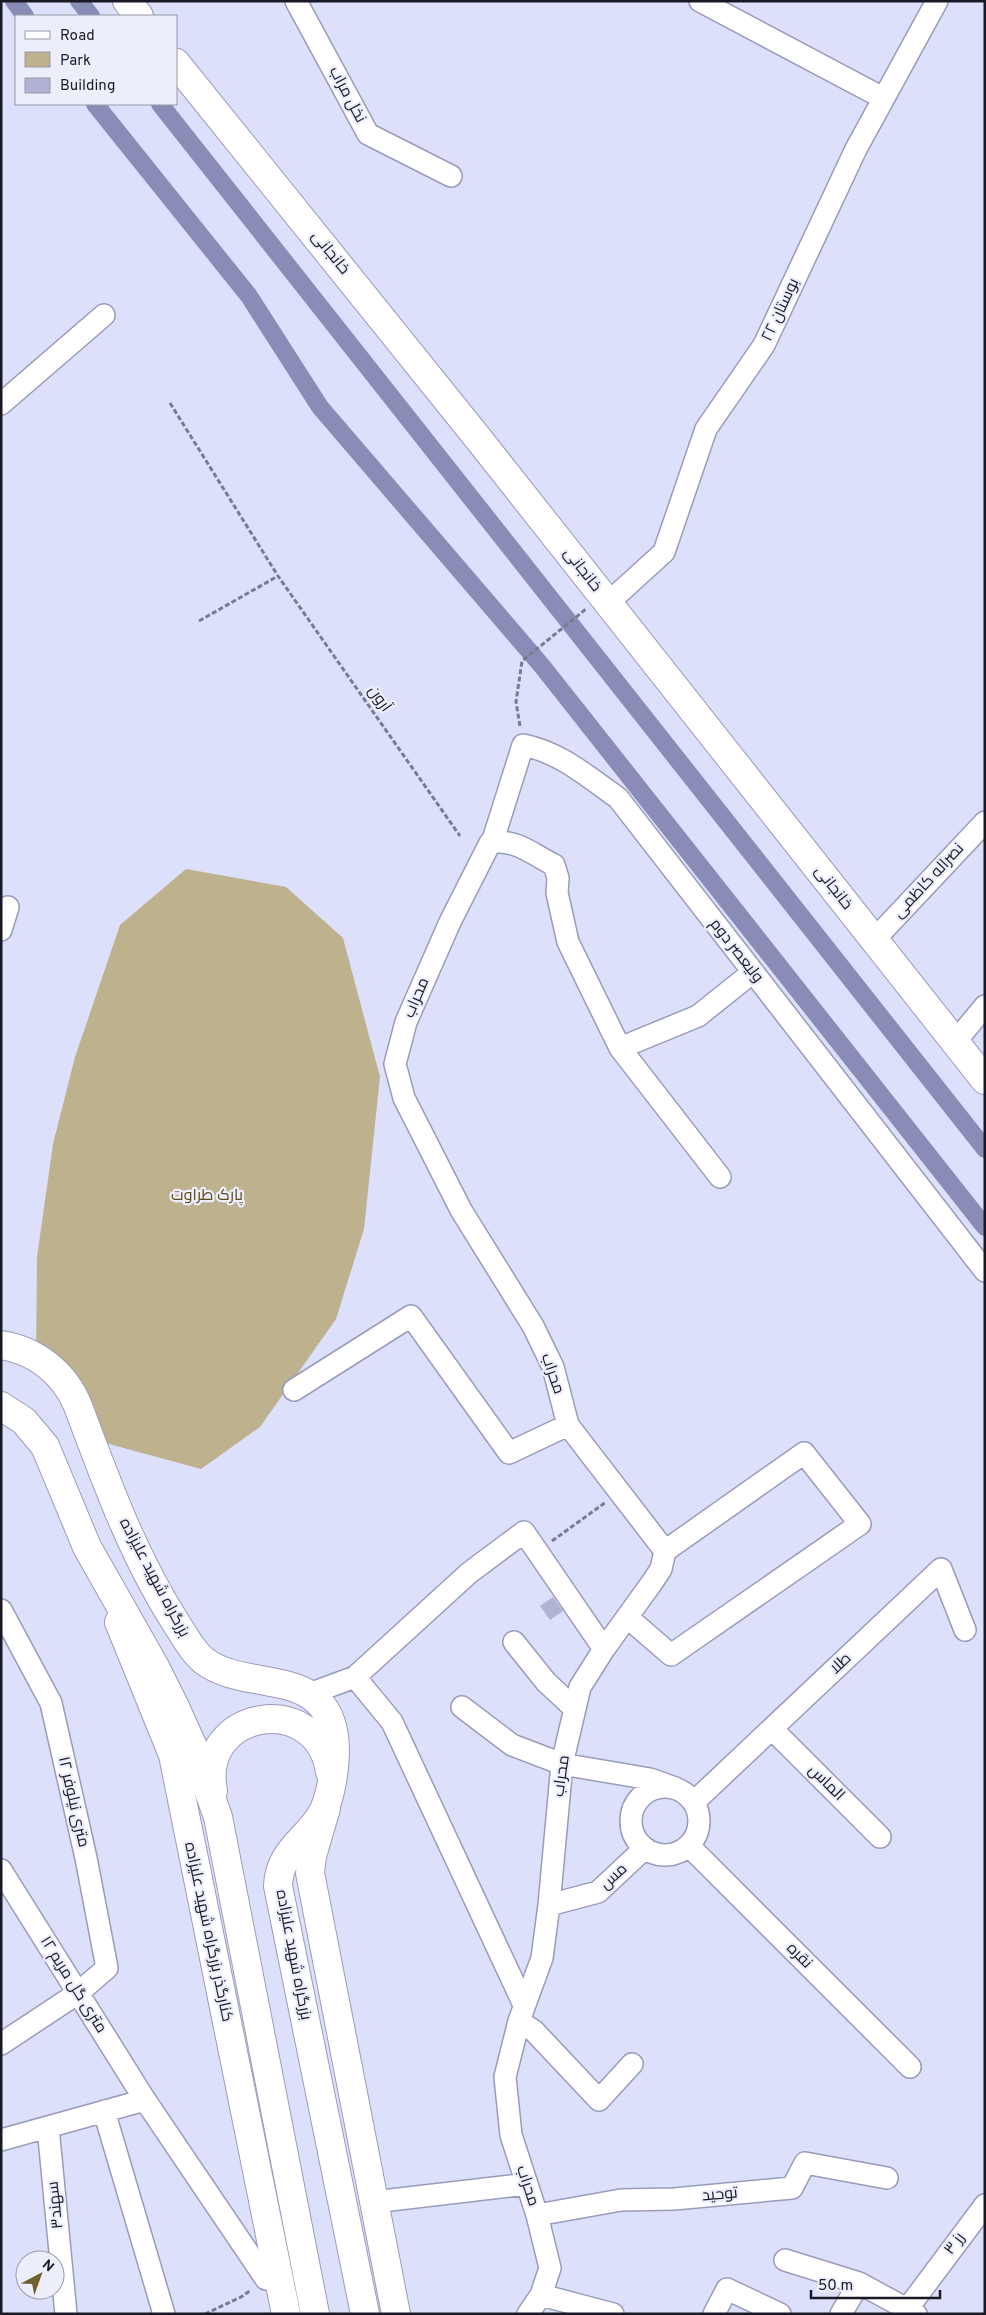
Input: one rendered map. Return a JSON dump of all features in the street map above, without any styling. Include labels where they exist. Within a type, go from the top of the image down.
[{"type":"main road","points":[[127,1],[138,15]]},
{"type":"main road","name":"خانجانی","points":[[178,66],[598,604],[874,940],[985,1080]]},
{"type":"main road","name":"بزرگراه شهید علیزاده","points":[[1,1345],[24,1351],[40,1360],[52,1368],[70,1390],[128,1535],[158,1594],[195,1653],[206,1662],[224,1671],[292,1686],[308,1694],[321,1705],[332,1727],[335,1746],[330,1790],[317,1821],[288,1853],[282,1866],[278,1886],[365,2314]]},
{"type":"main road","points":[[1,1406],[16,1415],[31,1428],[42,1442],[75,1521],[94,1560],[168,1693],[193,1747],[218,1817]]},
{"type":"main road","name":"کنارگذر بزرگراه شهید علیزاده","points":[[94,1560],[172,1755],[273,2280],[286,2314]]},
{"type":"main road","points":[[315,2314],[211,1780],[214,1760],[225,1739],[236,1729],[249,1722],[264,1719],[293,1722],[306,1730],[324,1752],[329,1766],[330,1790],[312,1856],[310,1874],[396,2314]]},
{"type":"street","name":"نخل مراب","points":[[296,1],[368,134],[451,176]]},
{"type":"street","points":[[700,1],[884,98]]},
{"type":"street","name":"بوستان ۲۲","points":[[598,604],[664,552],[706,429],[764,346],[856,149],[937,1]]},
{"type":"street","points":[[1,404],[104,315]]},
{"type":"street","points":[[492,843],[524,745]]},
{"type":"street","name":"ولیعصر دوم","points":[[524,745],[540,748],[569,762],[618,798],[985,1271]]},
{"type":"street","name":"نصراله کاظمی","points":[[874,940],[985,822]]},
{"type":"street","points":[[492,843],[504,840],[554,865],[558,878],[557,892],[568,942],[620,1048],[720,1176]]},
{"type":"street","name":"محراب","points":[[492,843],[450,922],[418,994],[406,1022],[395,1064],[404,1098],[461,1210],[533,1326],[553,1367],[568,1425],[665,1551],[661,1568],[604,1649],[580,1687],[562,1764],[549,1905],[542,1958],[522,2013],[505,2077],[511,2135],[550,2268],[540,2296],[528,2314]]},
{"type":"street","points":[[1,930],[8,907]]},
{"type":"street","points":[[620,1048],[698,1016],[753,972]]},
{"type":"street","points":[[955,1042],[985,1006]]},
{"type":"street","points":[[294,1390],[411,1316],[509,1453],[568,1425]]},
{"type":"street","points":[[627,1618],[671,1655],[860,1524],[804,1453],[665,1551]]},
{"type":"street","points":[[308,1694],[355,1677],[469,1573],[524,1532],[604,1649]]},
{"type":"street","name":"طلا","points":[[694,1802],[942,1569],[965,1630]]},
{"type":"street","name":"۱۲ متری نیلوفر","points":[[1,1610],[51,1703],[86,1858],[107,1968],[78,1993]]},
{"type":"street","points":[[514,1642],[546,1682],[575,1709]]},
{"type":"street","points":[[355,1677],[392,1722],[522,2013],[534,2031],[599,2100],[632,2064]]},
{"type":"street","points":[[462,1707],[512,1745],[562,1764],[650,1779],[675,1788],[686,1794],[694,1802],[698,1811],[698,1830],[689,1846],[679,1852],[667,1855],[656,1853],[645,1848],[634,1833],[632,1824],[635,1805],[642,1796],[652,1790],[664,1787],[675,1788]]},
{"type":"street","name":"الماس","points":[[772,1729],[880,1837]]},
{"type":"street","name":"نقره","points":[[689,1846],[910,2067]]},
{"type":"street","name":"مس","points":[[549,1905],[598,1892],[645,1848]]},
{"type":"street","name":"۱۲ متری گل مریم","points":[[1,1870],[144,2100],[273,2280]]},
{"type":"street","points":[[1,2044],[78,1993]]},
{"type":"street","points":[[1,2140],[144,2100]]},
{"type":"street","points":[[104,2112],[164,2314]]},
{"type":"street","name":"سهند۳","points":[[48,2127],[66,2314]]},
{"type":"street","name":"توحید","points":[[536,2215],[621,2200],[674,2198],[792,2188],[805,2163],[888,2178]]},
{"type":"street","points":[[382,2202],[526,2184]]},
{"type":"street","name":"رز ۳","points":[[912,2311],[985,2205]]},
{"type":"street","points":[[785,2260],[859,2283],[912,2311]]},
{"type":"street","points":[[841,2314],[859,2283]]},
{"type":"street","points":[[714,2314],[727,2289],[780,2314]]},
{"type":"street","points":[[540,2296],[613,2314]]},
{"type":"path","name":"آرون","points":[[170,404],[278,576],[460,836]]},
{"type":"path","points":[[199,621],[278,576]]},
{"type":"path","points":[[524,745],[516,702],[522,661],[598,604]]},
{"type":"path","points":[[538,1551],[620,1492]]},
{"type":"path","points":[[205,2314],[273,2280]]},
{"type":"green space","name":"پارک طراوت","points":[[186,869],[286,887],[343,938],[380,1077],[364,1229],[336,1319],[260,1427],[201,1469],[98,1441],[36,1362],[37,1257],[53,1144],[75,1057],[120,925]]},
{"type":"building","points":[[553,1597],[563,1611],[550,1620],[540,1606]]},
{"type":"waterway","points":[[14,1],[24,15]]},
{"type":"waterway","points":[[79,1],[90,15]]},
{"type":"waterway","points":[[96,105],[249,296],[320,407],[542,666],[985,1227]]},
{"type":"waterway","points":[[161,105],[985,1149]]}]
